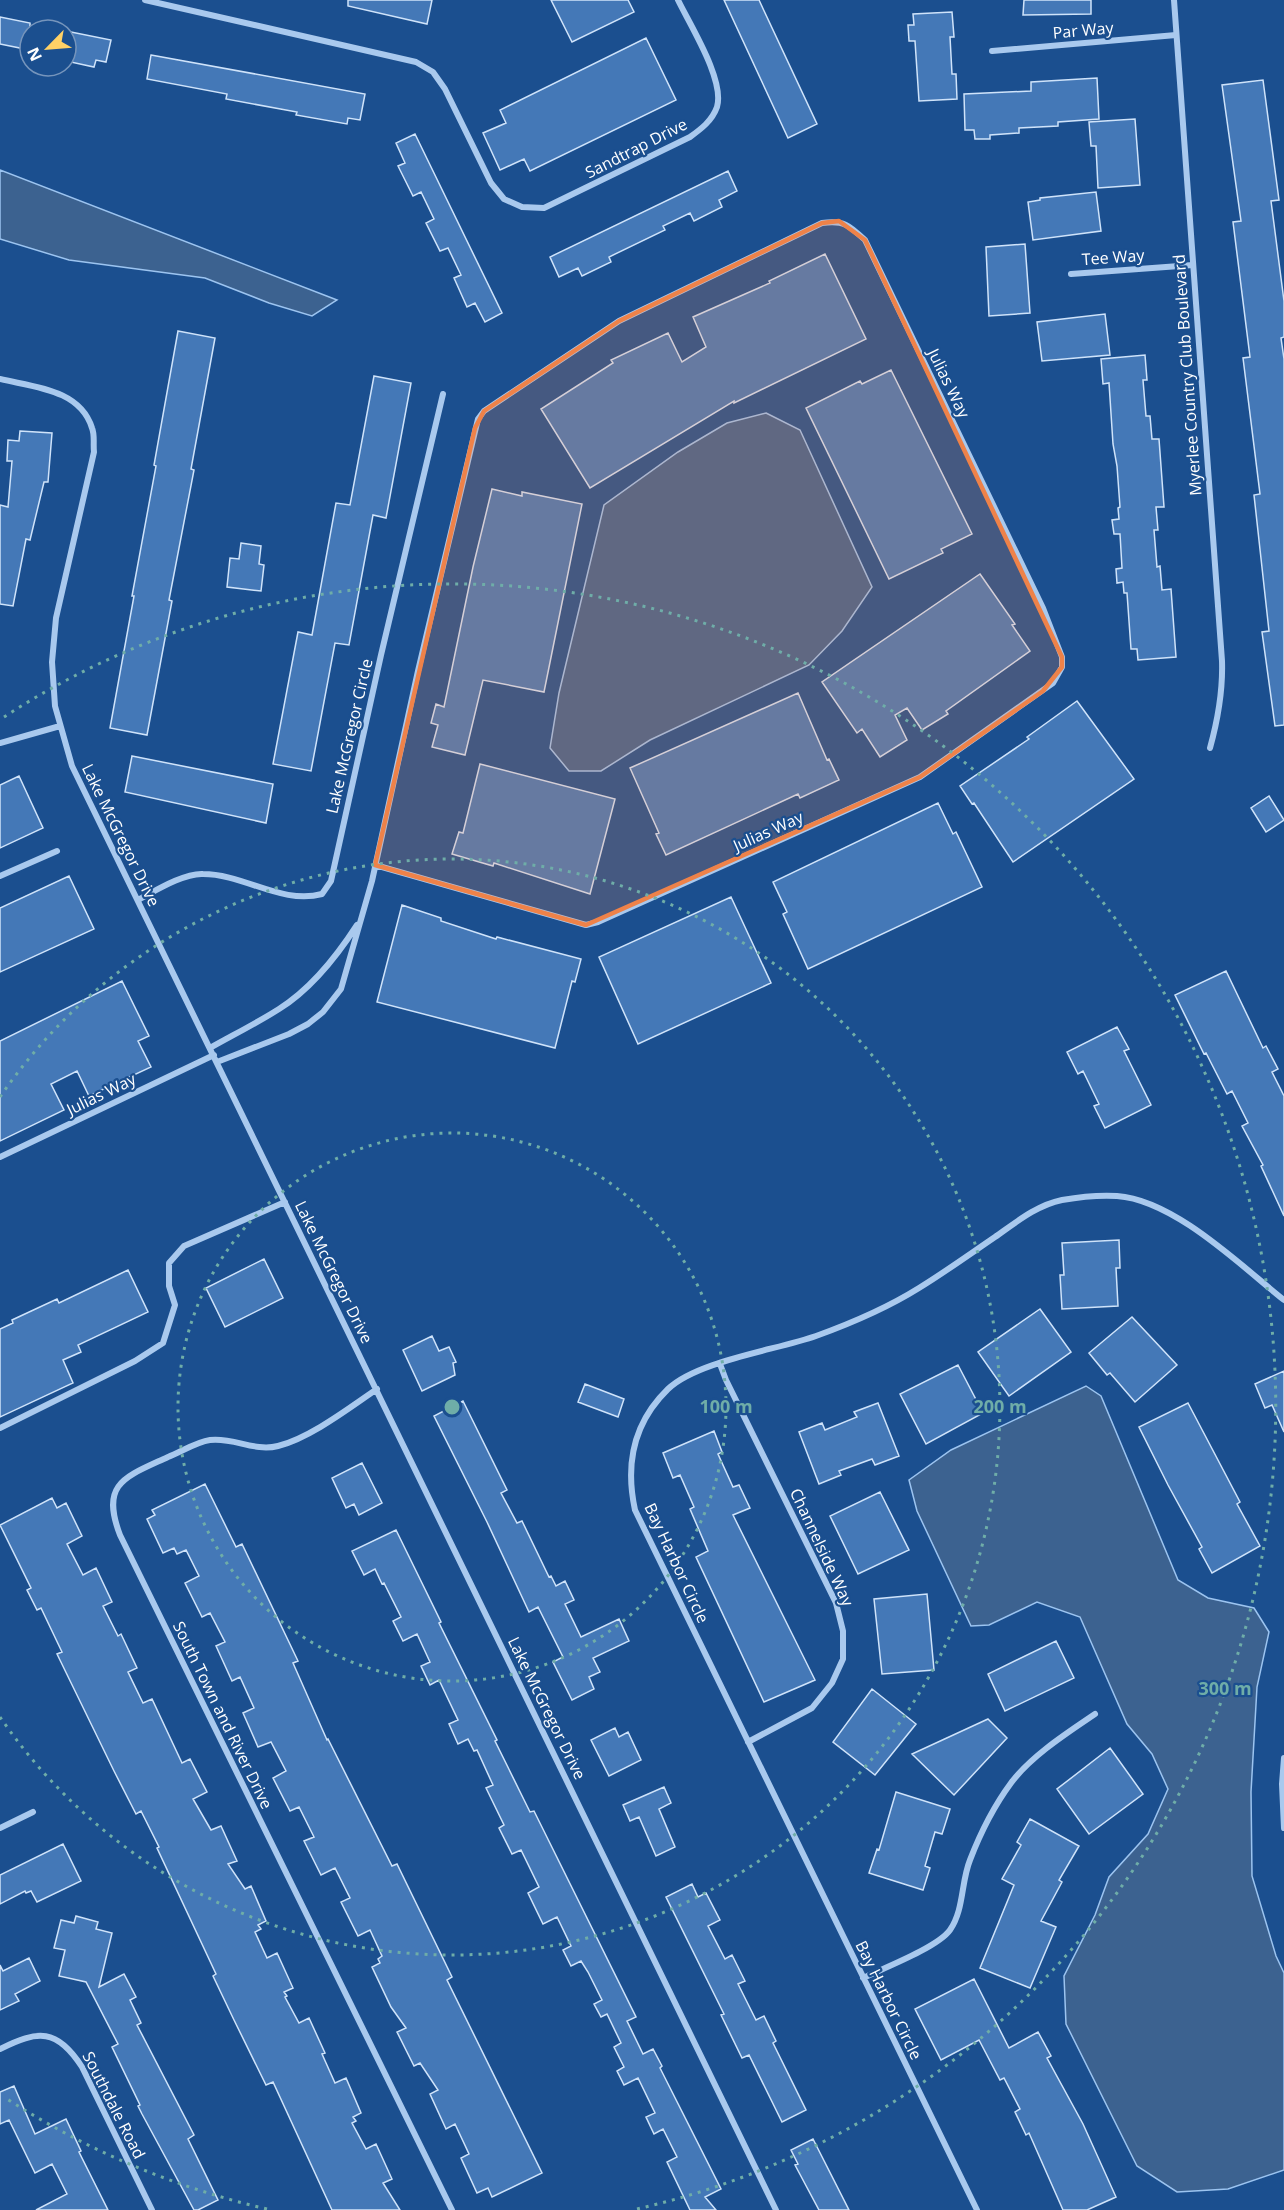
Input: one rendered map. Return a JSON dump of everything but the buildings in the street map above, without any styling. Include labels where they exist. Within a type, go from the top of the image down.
[{"type":"street","name":"Sandtrap Drive","points":[[145,0],[416,62],[433,72],[445,89],[491,183],[504,199],[522,207],[543,208],[690,137],[707,124],[717,106],[717,86],[678,0]]},
{"type":"street","name":"Myerlee Country Club Boulevard","points":[[1174,0],[1222,661],[1217,723],[1210,748]]},
{"type":"street","name":"Par Way","points":[[992,51],[1176,35]]},
{"type":"street","name":"Julias Way","points":[[217,1062],[289,1034],[308,1024],[323,1012],[341,989],[375,866],[478,418],[484,411],[619,321],[822,223],[839,221],[854,230],[866,240],[1042,608],[1062,657],[1062,667],[1053,683],[920,777],[598,922],[586,925],[375,866]]},
{"type":"street","name":"Tee Way","points":[[1071,274],[1193,265]]},
{"type":"street","name":"Lake McGregor Drive","points":[[0,379],[67,396],[83,410],[93,429],[94,452],[56,618],[52,662],[52,682],[60,726],[72,766],[772,2199],[774,2210]]},
{"type":"street","name":"Lake McGregor Circle","points":[[138,900],[190,876],[202,873],[221,876],[291,896],[308,898],[322,894],[331,881],[378,667],[443,394]]},
{"type":"street","points":[[0,743],[60,726]]},
{"type":"street","points":[[0,876],[57,851]]},
{"type":"street","name":"Julias Way","points":[[210,1048],[294,998],[323,970],[360,919]]},
{"type":"street","name":"Julias Way","points":[[0,1157],[214,1055]]},
{"type":"street","name":"Bay Harbor Circle","points":[[977,2210],[645,1533],[635,1510],[630,1487],[630,1466],[635,1442],[644,1420],[657,1402],[680,1379],[720,1364],[823,1333],[892,1303],[928,1282],[1016,1222],[1040,1208],[1061,1200],[1116,1196],[1141,1201],[1166,1211],[1190,1226],[1284,1300]]},
{"type":"street","points":[[0,1428],[135,1361],[163,1343],[175,1305],[169,1286],[169,1263],[184,1246],[285,1202]]},
{"type":"street","name":"Channelside Way","points":[[720,1364],[836,1603],[843,1630],[843,1659],[832,1683],[812,1708],[748,1743]]},
{"type":"street","name":"South Town and River Drive","points":[[376,1389],[334,1418],[285,1444],[253,1448],[233,1442],[209,1440],[179,1452],[123,1480],[113,1498],[112,1508],[120,1536],[452,2210]]},
{"type":"street","points":[[863,1978],[935,1943],[950,1931],[958,1914],[969,1862],[996,1806],[1012,1782],[1038,1757],[1095,1714]]},
{"type":"street","points":[[1284,1758],[1282,1784],[1284,1828]]},
{"type":"street","points":[[0,1828],[33,1812]]},
{"type":"street","name":"Southdale Road","points":[[0,2049],[36,2034],[56,2039],[71,2050],[82,2067],[152,2210]]},
{"type":"highlighted area","points":[[839,221],[865,240],[1062,657],[1062,667],[1043,691],[920,777],[586,925],[375,865],[475,428],[484,411],[619,321],[822,223]]},
{"type":"water","points":[[0,170],[337,300],[312,316],[269,303],[205,278],[69,260],[0,239]]},
{"type":"water","points":[[766,413],[800,430],[872,587],[842,631],[809,665],[650,740],[601,771],[569,771],[550,748],[559,693],[604,505],[678,452],[727,423]]},
{"type":"water","points":[[1086,1386],[1101,1396],[1178,1580],[1208,1598],[1254,1608],[1269,1632],[1257,1687],[1251,1792],[1252,1876],[1276,1956],[1284,1973],[1284,2170],[1228,2189],[1177,2192],[1137,2166],[1066,2024],[1064,1976],[1095,1915],[1109,1877],[1148,1834],[1168,1789],[1152,1754],[1127,1724],[1080,1617],[1037,1602],[989,1625],[971,1626],[917,1511],[909,1480],[951,1450]]}]
